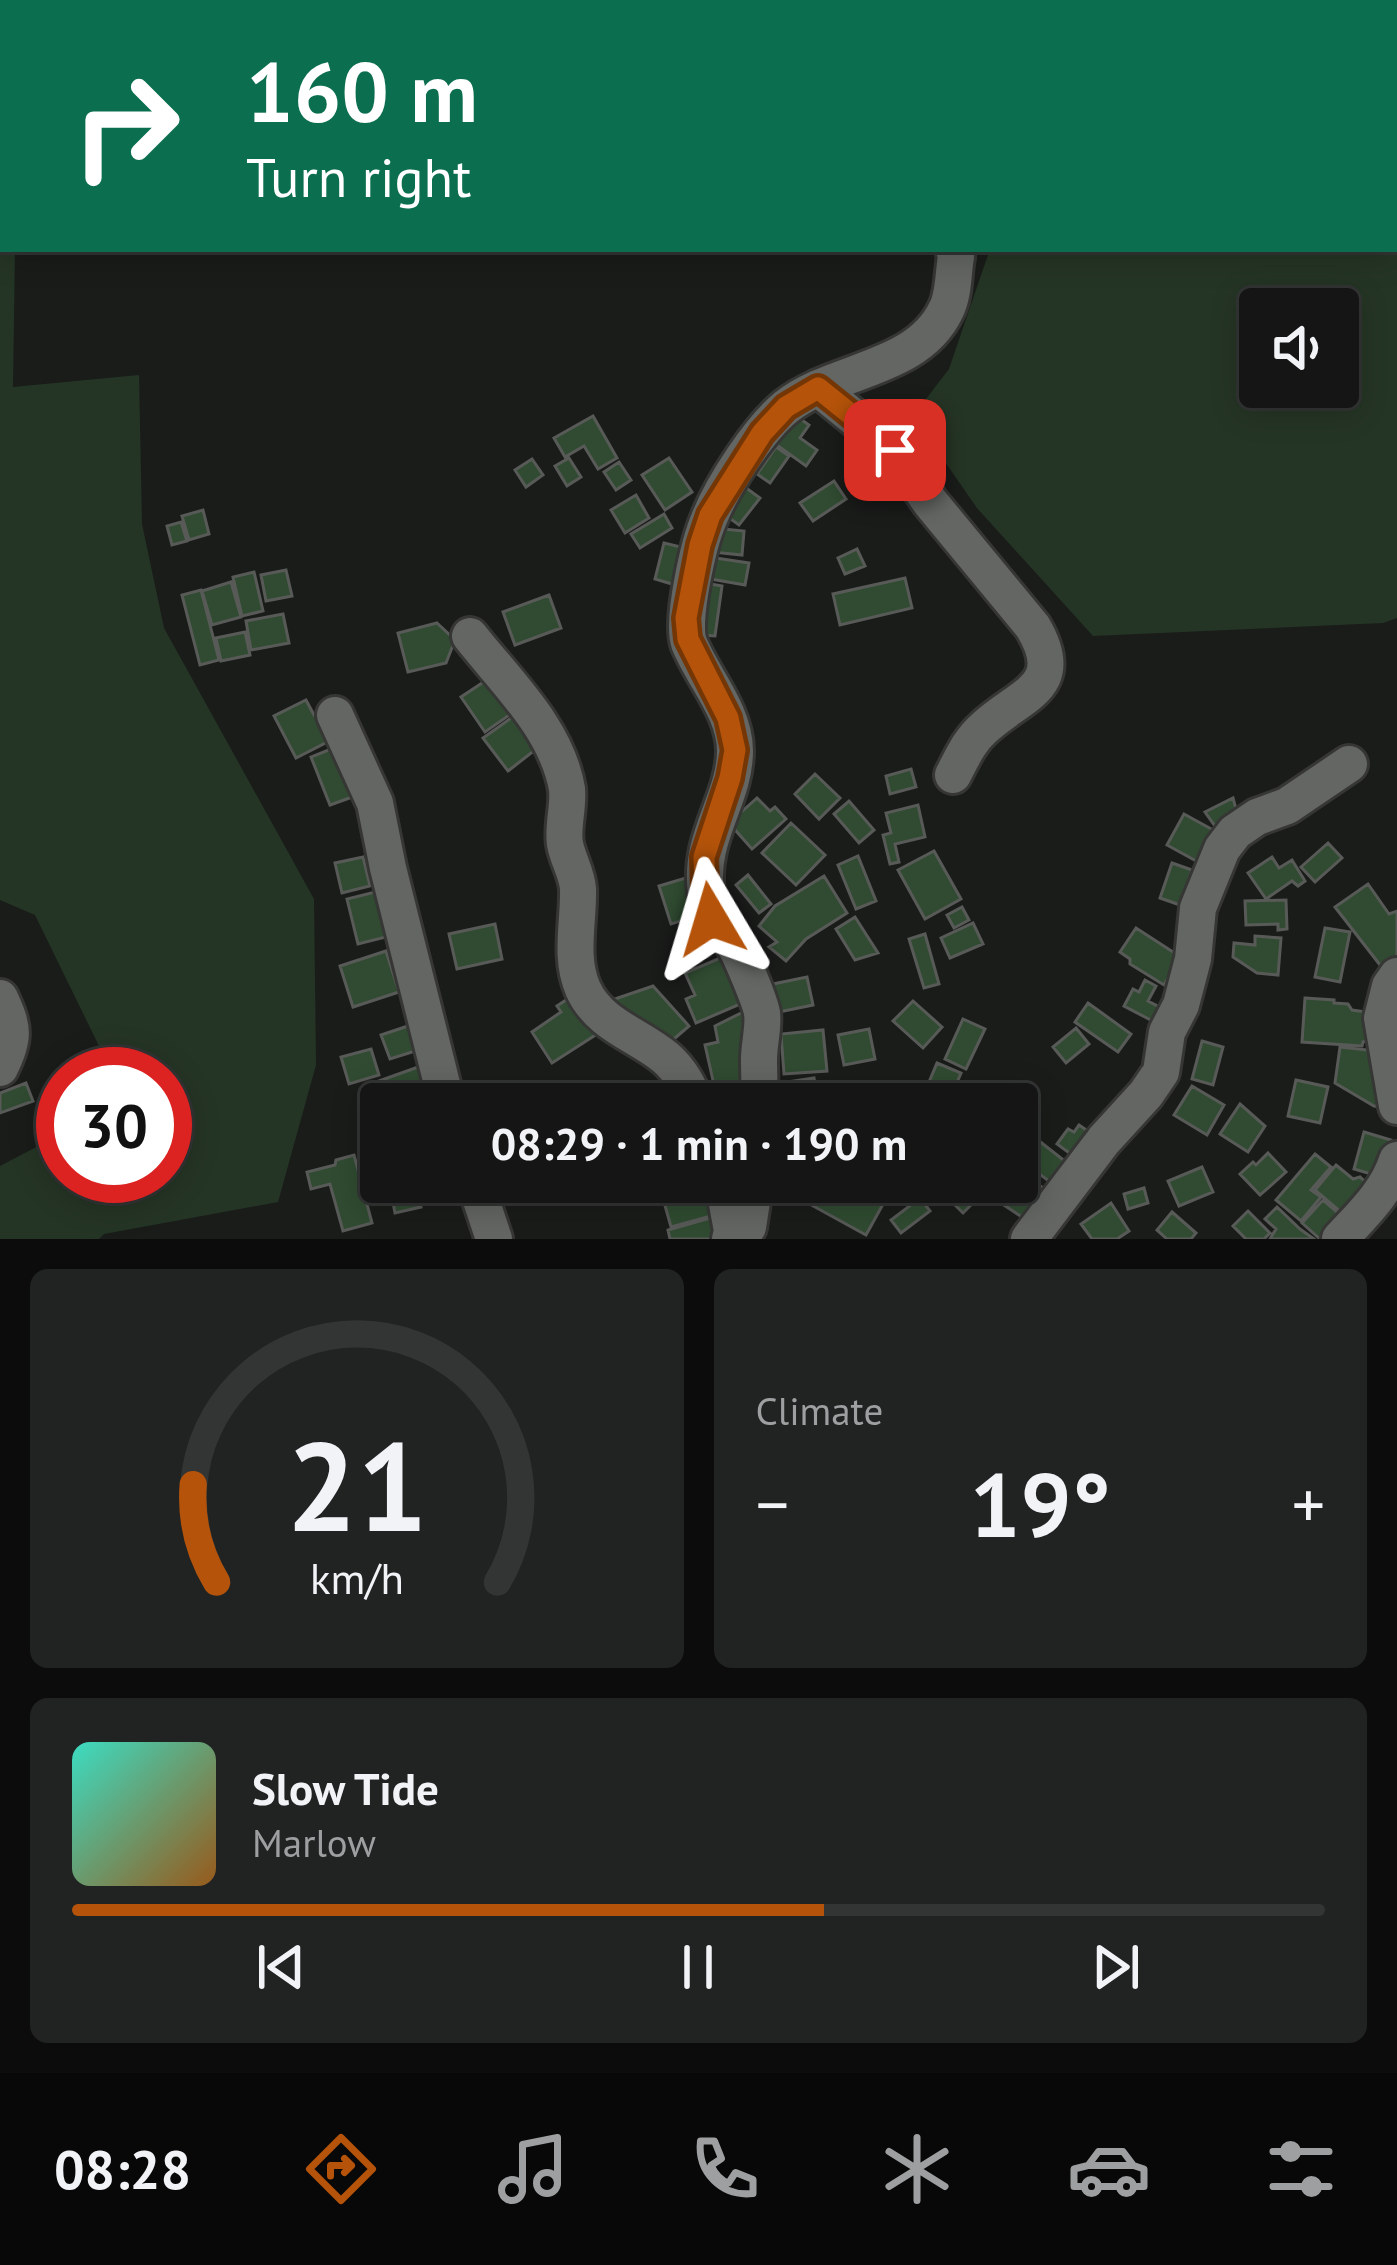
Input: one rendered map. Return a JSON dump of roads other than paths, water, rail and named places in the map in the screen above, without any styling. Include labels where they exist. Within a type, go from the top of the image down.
[{"type":"street","points":[[760,1083],[762,1012],[735,947],[711,919],[705,889],[704,857],[735,750],[728,718],[688,639],[686,618],[700,545],[710,515],[762,433],[786,407],[818,388],[908,350],[933,329],[948,308],[955,252]]},
{"type":"street","points":[[818,388],[895,450],[930,502],[1044,645],[1043,680],[1029,696],[980,731],[953,776]]},
{"type":"street","points":[[470,636],[553,742],[567,791],[565,843],[578,883],[575,964],[582,987],[602,1015],[665,1057],[686,1083]]},
{"type":"street","points":[[335,715],[376,803],[442,1083]]},
{"type":"street","points":[[1029,1239],[1161,1072],[1167,1032],[1181,1005],[1193,959],[1198,908],[1222,849],[1234,832],[1286,806],[1349,764]]},
{"type":"street","points":[[1397,976],[1382,1018],[1397,1106]]},
{"type":"street","points":[[0,998],[13,1030],[0,1068]]},
{"type":"street","points":[[1340,1239],[1373,1203],[1397,1160]]},
{"type":"street","points":[[482,1203],[494,1239]]},
{"type":"street","points":[[727,1203],[730,1239]]},
{"type":"street","points":[[740,1239],[748,1226],[751,1203]]}]
